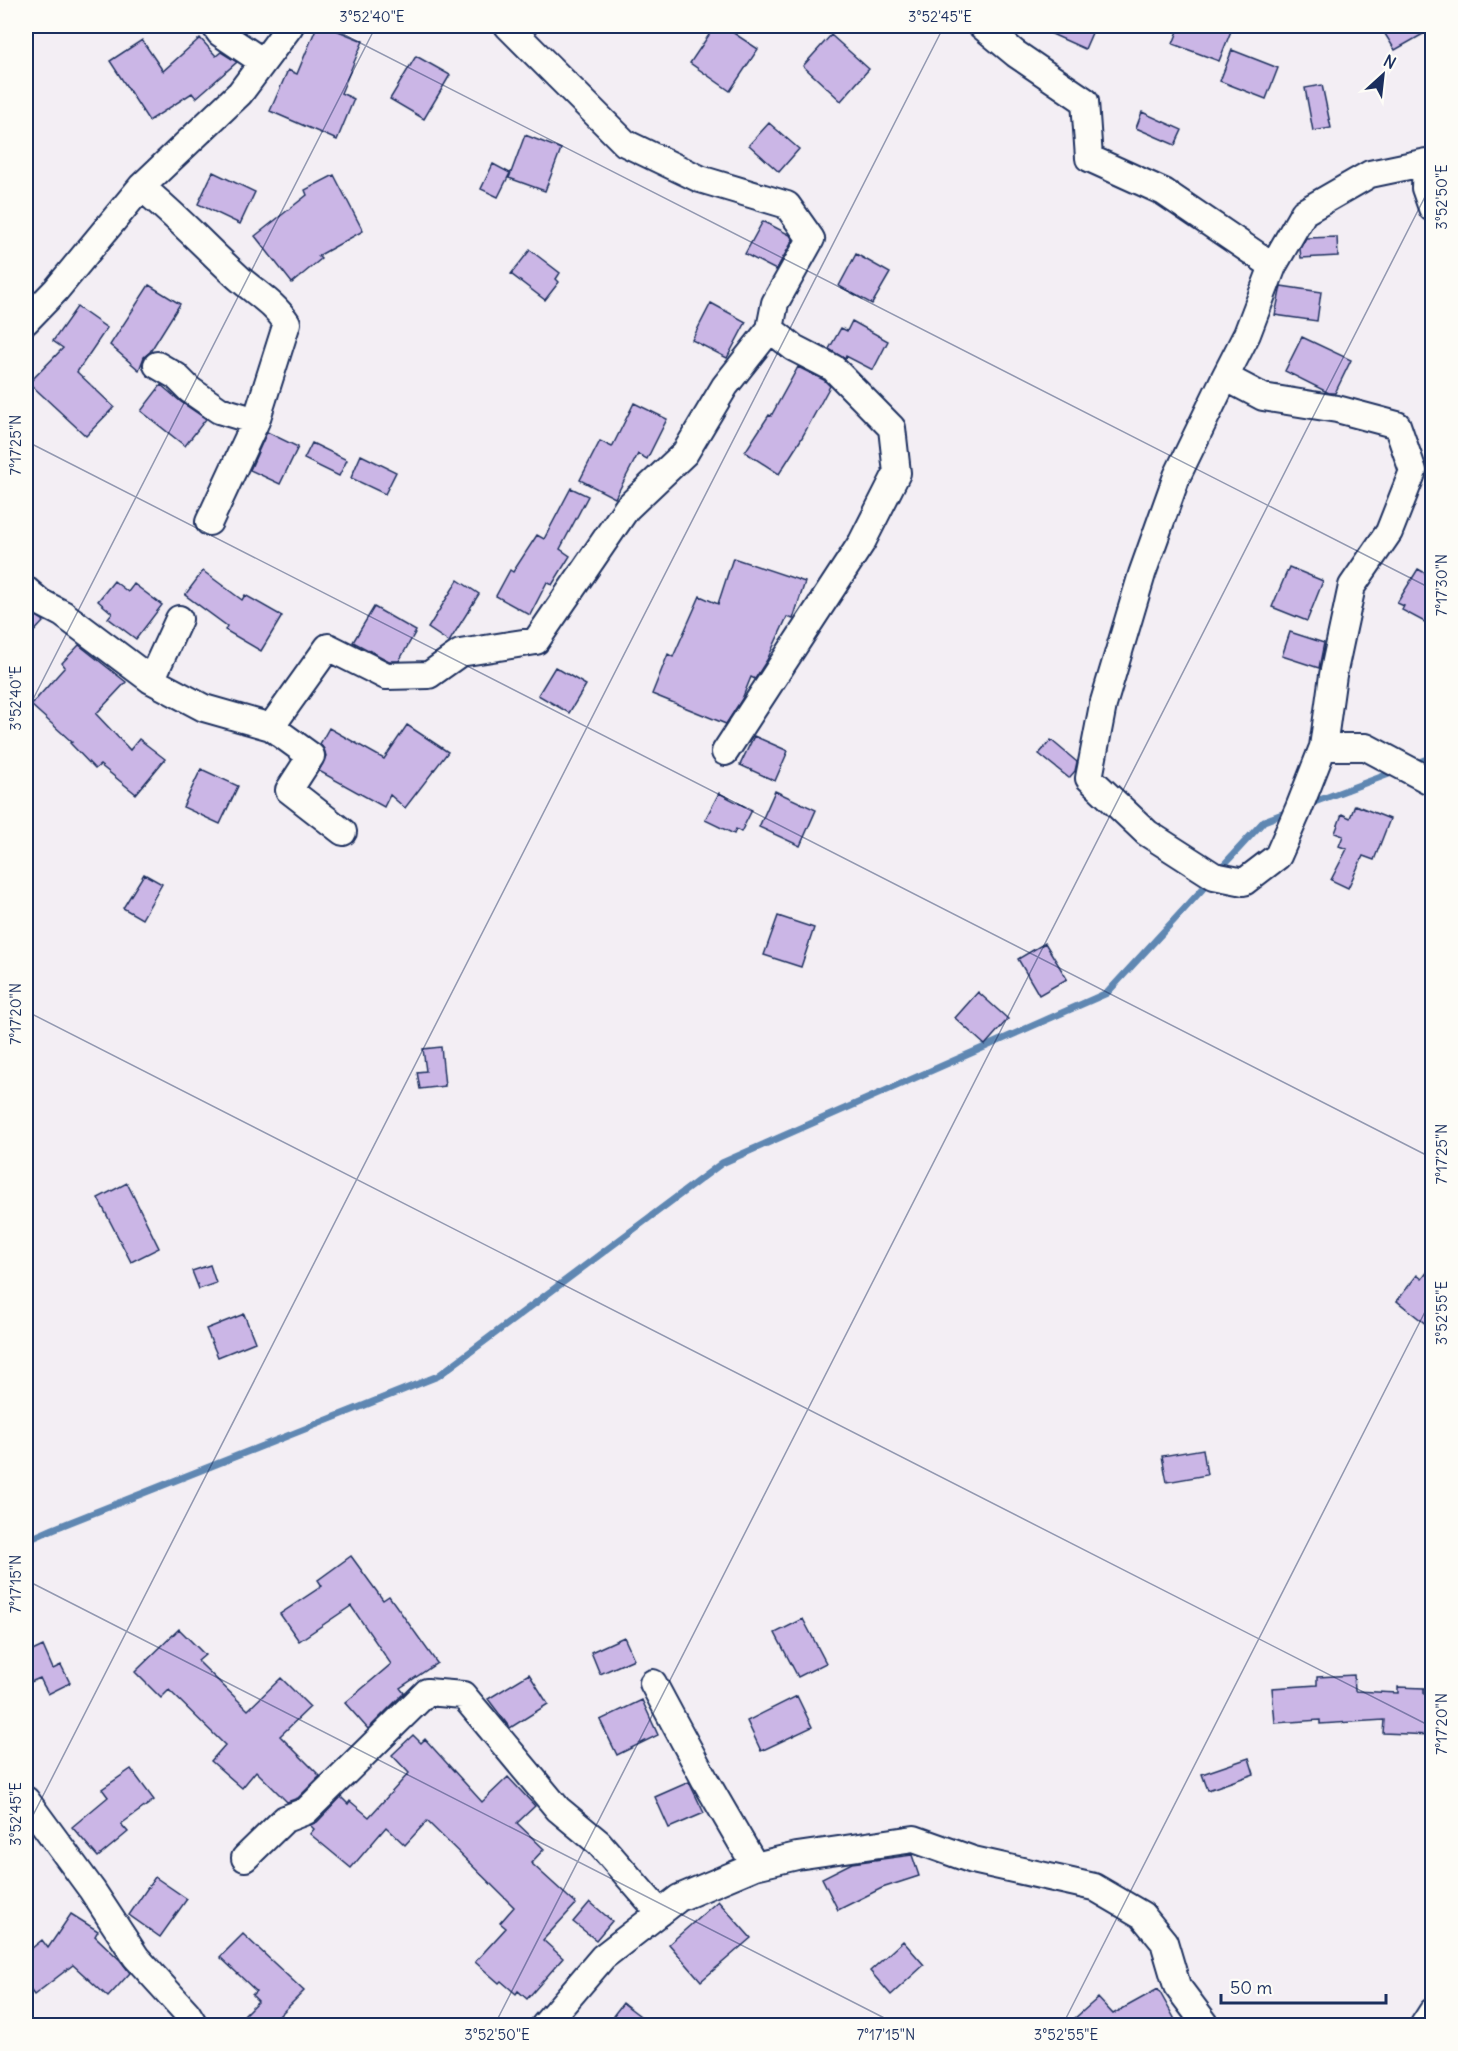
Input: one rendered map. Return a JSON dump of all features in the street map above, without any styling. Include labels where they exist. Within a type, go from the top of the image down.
[{"type":"street","points":[[215,26],[220,33],[263,62]]},
{"type":"street","points":[[26,321],[56,290],[141,187],[240,93],[290,26]]},
{"type":"street","points":[[271,727],[328,646],[386,676],[429,675],[460,653],[536,641],[627,508],[685,453],[725,386],[770,329],[775,303],[811,239],[787,205],[700,179],[625,143],[508,26]]},
{"type":"street","points":[[982,26],[1016,54],[1085,101],[1089,158],[1164,192],[1273,266]]},
{"type":"street","points":[[1225,377],[1263,397],[1337,409],[1396,425],[1413,471],[1389,532],[1352,586],[1332,675],[1323,747],[1278,856],[1244,882],[1214,876],[1147,832],[1089,778],[1103,705],[1142,574],[1177,476],[1225,377],[1247,334],[1273,266],[1305,212],[1370,174],[1429,162],[1425,188],[1432,208]]},
{"type":"street","points":[[141,187],[164,205],[238,277],[279,311],[287,323],[256,421],[209,522]]},
{"type":"street","points":[[725,752],[862,542],[897,473],[892,428],[833,368],[794,348],[770,329]]},
{"type":"street","points":[[157,365],[177,376],[190,390],[219,410],[256,421]]},
{"type":"street","points":[[26,590],[40,602],[63,614],[151,680],[204,708],[271,727],[311,756],[289,790],[343,832]]},
{"type":"street","points":[[151,680],[178,619]]},
{"type":"street","points":[[1323,747],[1366,747],[1432,782]]},
{"type":"street","points":[[653,1683],[705,1780],[755,1866]]},
{"type":"street","points":[[245,1858],[285,1819],[306,1811],[427,1692],[463,1695],[558,1809],[599,1843],[660,1913]]},
{"type":"street","points":[[26,1800],[92,1890],[136,1957],[187,2013],[195,2025]]},
{"type":"street","points":[[544,2025],[603,1957],[679,1898],[755,1866],[797,1856],[914,1839],[973,1860],[1094,1887],[1142,1915],[1164,1942],[1177,1986],[1207,2025]]},
{"type":"street","points":[[1423,2025],[1432,2012]]},
{"type":"building","points":[[317,26],[326,26],[363,41],[341,93],[354,99],[337,140],[270,111],[288,70],[297,74]]},
{"type":"building","points":[[715,26],[723,26],[758,49],[730,91],[690,63]]},
{"type":"building","points":[[1034,26],[1095,26],[1085,49]]},
{"type":"building","points":[[1180,26],[1233,26],[1219,61],[1173,44]]},
{"type":"building","points":[[1380,26],[1432,26],[1432,29],[1395,50]]},
{"type":"building","points":[[831,35],[869,69],[841,101],[803,66]]},
{"type":"building","points":[[200,38],[216,56],[221,52],[237,62],[196,98],[192,93],[149,121],[110,61],[142,40],[163,71]]},
{"type":"building","points":[[1232,50],[1278,68],[1266,99],[1220,81]]},
{"type":"building","points":[[416,56],[450,75],[424,119],[390,99]]},
{"type":"building","points":[[1322,85],[1331,128],[1313,131],[1305,88]]},
{"type":"building","points":[[1142,112],[1182,130],[1175,145],[1136,128]]},
{"type":"building","points":[[769,123],[799,149],[779,172],[749,145]]},
{"type":"building","points":[[525,135],[561,149],[545,191],[509,178]]},
{"type":"building","points":[[493,164],[510,173],[498,197],[481,189]]},
{"type":"building","points":[[213,172],[255,192],[240,224],[198,204]]},
{"type":"building","points":[[334,175],[363,231],[318,256],[321,259],[292,283],[255,236],[307,195],[305,190]]},
{"type":"building","points":[[763,221],[790,235],[793,240],[776,270],[745,254]]},
{"type":"building","points":[[1337,237],[1338,256],[1301,258],[1300,249],[1306,238]]},
{"type":"building","points":[[530,250],[560,273],[556,279],[559,282],[545,300],[511,274]]},
{"type":"building","points":[[856,254],[890,273],[872,304],[839,286]]},
{"type":"building","points":[[149,285],[180,304],[150,352],[144,357],[139,370],[110,345]]},
{"type":"building","points":[[1281,286],[1321,292],[1317,321],[1275,315]]},
{"type":"building","points":[[711,303],[746,322],[727,358],[692,340]]},
{"type":"building","points":[[77,307],[107,328],[77,372],[114,407],[86,436],[29,383],[63,348],[53,341]]},
{"type":"building","points":[[852,321],[888,341],[873,370],[846,356],[845,359],[829,349],[841,328],[847,331]]},
{"type":"building","points":[[1302,337],[1351,360],[1335,393],[1329,393],[1285,371]]},
{"type":"building","points":[[798,367],[824,380],[830,386],[779,474],[745,452],[769,415],[771,416]]},
{"type":"building","points":[[161,385],[206,419],[185,446],[141,411]]},
{"type":"building","points":[[634,403],[667,419],[647,459],[638,454],[615,498],[580,480],[600,441],[612,447]]},
{"type":"building","points":[[267,432],[298,447],[280,484],[250,470]]},
{"type":"building","points":[[312,443],[347,460],[339,476],[304,459]]},
{"type":"building","points":[[361,455],[396,472],[385,494],[351,478]]},
{"type":"building","points":[[571,488],[588,496],[560,549],[570,556],[552,585],[547,582],[530,615],[496,596],[510,570],[513,572],[537,535],[544,539]]},
{"type":"building","points":[[733,558],[805,582],[793,619],[787,617],[767,660],[755,679],[751,677],[742,699],[726,724],[652,694],[668,654],[673,657],[700,596],[718,604]]},
{"type":"building","points":[[1289,567],[1323,581],[1307,621],[1272,607]]},
{"type":"building","points":[[1418,569],[1432,577],[1432,626],[1402,610],[1404,606],[1397,603]]},
{"type":"building","points":[[203,571],[242,600],[245,595],[282,616],[261,651],[225,630],[227,626],[185,595]]},
{"type":"building","points":[[458,580],[479,594],[449,642],[428,628]]},
{"type":"building","points":[[114,581],[128,592],[134,584],[162,605],[136,639],[108,618],[112,613],[98,601]]},
{"type":"building","points":[[374,607],[416,631],[399,661],[389,661],[353,642]]},
{"type":"building","points":[[26,609],[44,621],[26,640]]},
{"type":"building","points":[[1290,632],[1324,643],[1319,668],[1282,656]]},
{"type":"building","points":[[79,645],[126,682],[96,714],[130,750],[139,739],[165,759],[136,794],[100,765],[95,769],[70,743],[72,742],[31,705],[65,667],[62,663]]},
{"type":"building","points":[[555,667],[586,685],[569,713],[538,695]]},
{"type":"building","points":[[407,725],[448,752],[405,808],[390,795],[384,807],[319,771],[326,756],[320,744],[329,728],[384,759]]},
{"type":"building","points":[[754,736],[788,751],[775,781],[740,765]]},
{"type":"building","points":[[1051,740],[1077,762],[1075,771],[1069,778],[1039,754]]},
{"type":"building","points":[[201,769],[238,786],[220,824],[183,807]]},
{"type":"building","points":[[775,791],[816,810],[800,846],[759,827]]},
{"type":"building","points":[[719,793],[752,810],[741,832],[736,829],[734,834],[705,820]]},
{"type":"building","points":[[1355,805],[1390,819],[1374,860],[1363,856],[1348,888],[1331,880],[1347,849],[1339,846],[1343,836],[1335,833],[1342,814],[1350,818]]},
{"type":"building","points":[[144,874],[162,884],[142,919],[123,908]]},
{"type":"building","points":[[778,916],[814,928],[801,967],[764,955]]},
{"type":"building","points":[[1045,943],[1067,979],[1039,995],[1018,959]]},
{"type":"building","points":[[978,992],[1008,1019],[985,1045],[955,1018]]},
{"type":"building","points":[[441,1047],[445,1086],[420,1089],[417,1072],[426,1071],[423,1049]]},
{"type":"building","points":[[127,1183],[159,1248],[131,1262],[98,1198]]},
{"type":"building","points":[[210,1265],[216,1283],[199,1289],[192,1271]]},
{"type":"building","points":[[1432,1266],[1432,1329],[1397,1301],[1417,1275],[1422,1279]]},
{"type":"building","points":[[244,1314],[255,1342],[218,1357],[206,1329]]},
{"type":"building","points":[[1203,1449],[1207,1475],[1167,1482],[1162,1456]]},
{"type":"building","points":[[351,1556],[383,1600],[389,1596],[437,1663],[400,1688],[404,1693],[368,1729],[345,1703],[391,1664],[351,1606],[299,1641],[280,1614],[322,1586],[318,1580]]},
{"type":"building","points":[[803,1619],[826,1663],[798,1677],[775,1633]]},
{"type":"building","points":[[179,1629],[205,1655],[198,1661],[248,1710],[281,1678],[310,1707],[280,1736],[320,1776],[298,1798],[287,1802],[256,1771],[242,1788],[211,1761],[225,1745],[169,1690],[161,1698],[135,1672]]},
{"type":"building","points":[[624,1637],[634,1659],[600,1674],[591,1652]]},
{"type":"building","points":[[43,1646],[53,1669],[61,1665],[70,1683],[48,1694],[40,1678],[26,1684],[26,1654]]},
{"type":"building","points":[[529,1674],[548,1704],[510,1728],[488,1699]]},
{"type":"building","points":[[1354,1675],[1355,1691],[1398,1693],[1398,1687],[1424,1688],[1424,1694],[1432,1694],[1432,1735],[1383,1733],[1384,1720],[1320,1724],[1320,1720],[1275,1723],[1272,1688],[1317,1685],[1317,1677]]},
{"type":"building","points":[[797,1696],[812,1727],[761,1751],[747,1721]]},
{"type":"building","points":[[642,1700],[658,1735],[617,1755],[600,1720]]},
{"type":"building","points":[[413,1735],[421,1743],[425,1739],[482,1802],[508,1777],[535,1806],[517,1823],[544,1849],[531,1863],[576,1904],[543,1940],[563,1958],[527,1999],[518,1991],[516,1994],[501,1981],[499,1983],[475,1962],[506,1928],[500,1923],[514,1907],[427,1821],[405,1845],[386,1827],[351,1868],[310,1834],[314,1829],[310,1825],[317,1822],[341,1797],[348,1804],[350,1801],[369,1817],[409,1773],[392,1755]]},
{"type":"building","points":[[1249,1758],[1254,1774],[1208,1790],[1202,1774]]},
{"type":"building","points":[[131,1769],[154,1800],[121,1824],[128,1832],[98,1857],[72,1827],[108,1797],[102,1789]]},
{"type":"building","points":[[689,1782],[704,1813],[669,1828],[655,1797]]},
{"type":"building","points":[[912,1855],[919,1876],[882,1888],[838,1910],[822,1878],[852,1863]]},
{"type":"building","points":[[155,1877],[187,1899],[160,1937],[129,1915]]},
{"type":"building","points":[[718,1901],[751,1938],[701,1981],[669,1944]]},
{"type":"building","points":[[590,1902],[612,1921],[596,1940],[573,1922]]},
{"type":"building","points":[[71,1914],[98,1931],[95,1936],[130,1973],[108,1997],[73,1965],[34,1995],[26,1984],[26,1953],[42,1940],[48,1948]]},
{"type":"building","points":[[243,1934],[304,1991],[270,2025],[234,2025],[258,2001],[252,1995],[256,1991],[220,1957]]},
{"type":"building","points":[[903,1941],[924,1965],[891,1995],[870,1971]]},
{"type":"building","points":[[1158,1989],[1178,2025],[1067,2025],[1098,1998],[1113,2014]]},
{"type":"building","points":[[623,2003],[652,2025],[606,2025]]},
{"type":"waterway","points":[[1412,765],[1432,757]]},
{"type":"waterway","points":[[1309,804],[1397,771]]},
{"type":"waterway","points":[[1219,870],[1264,821],[1290,811]]},
{"type":"waterway","points":[[26,1541],[438,1376],[722,1163],[1107,993],[1210,881]]}]
